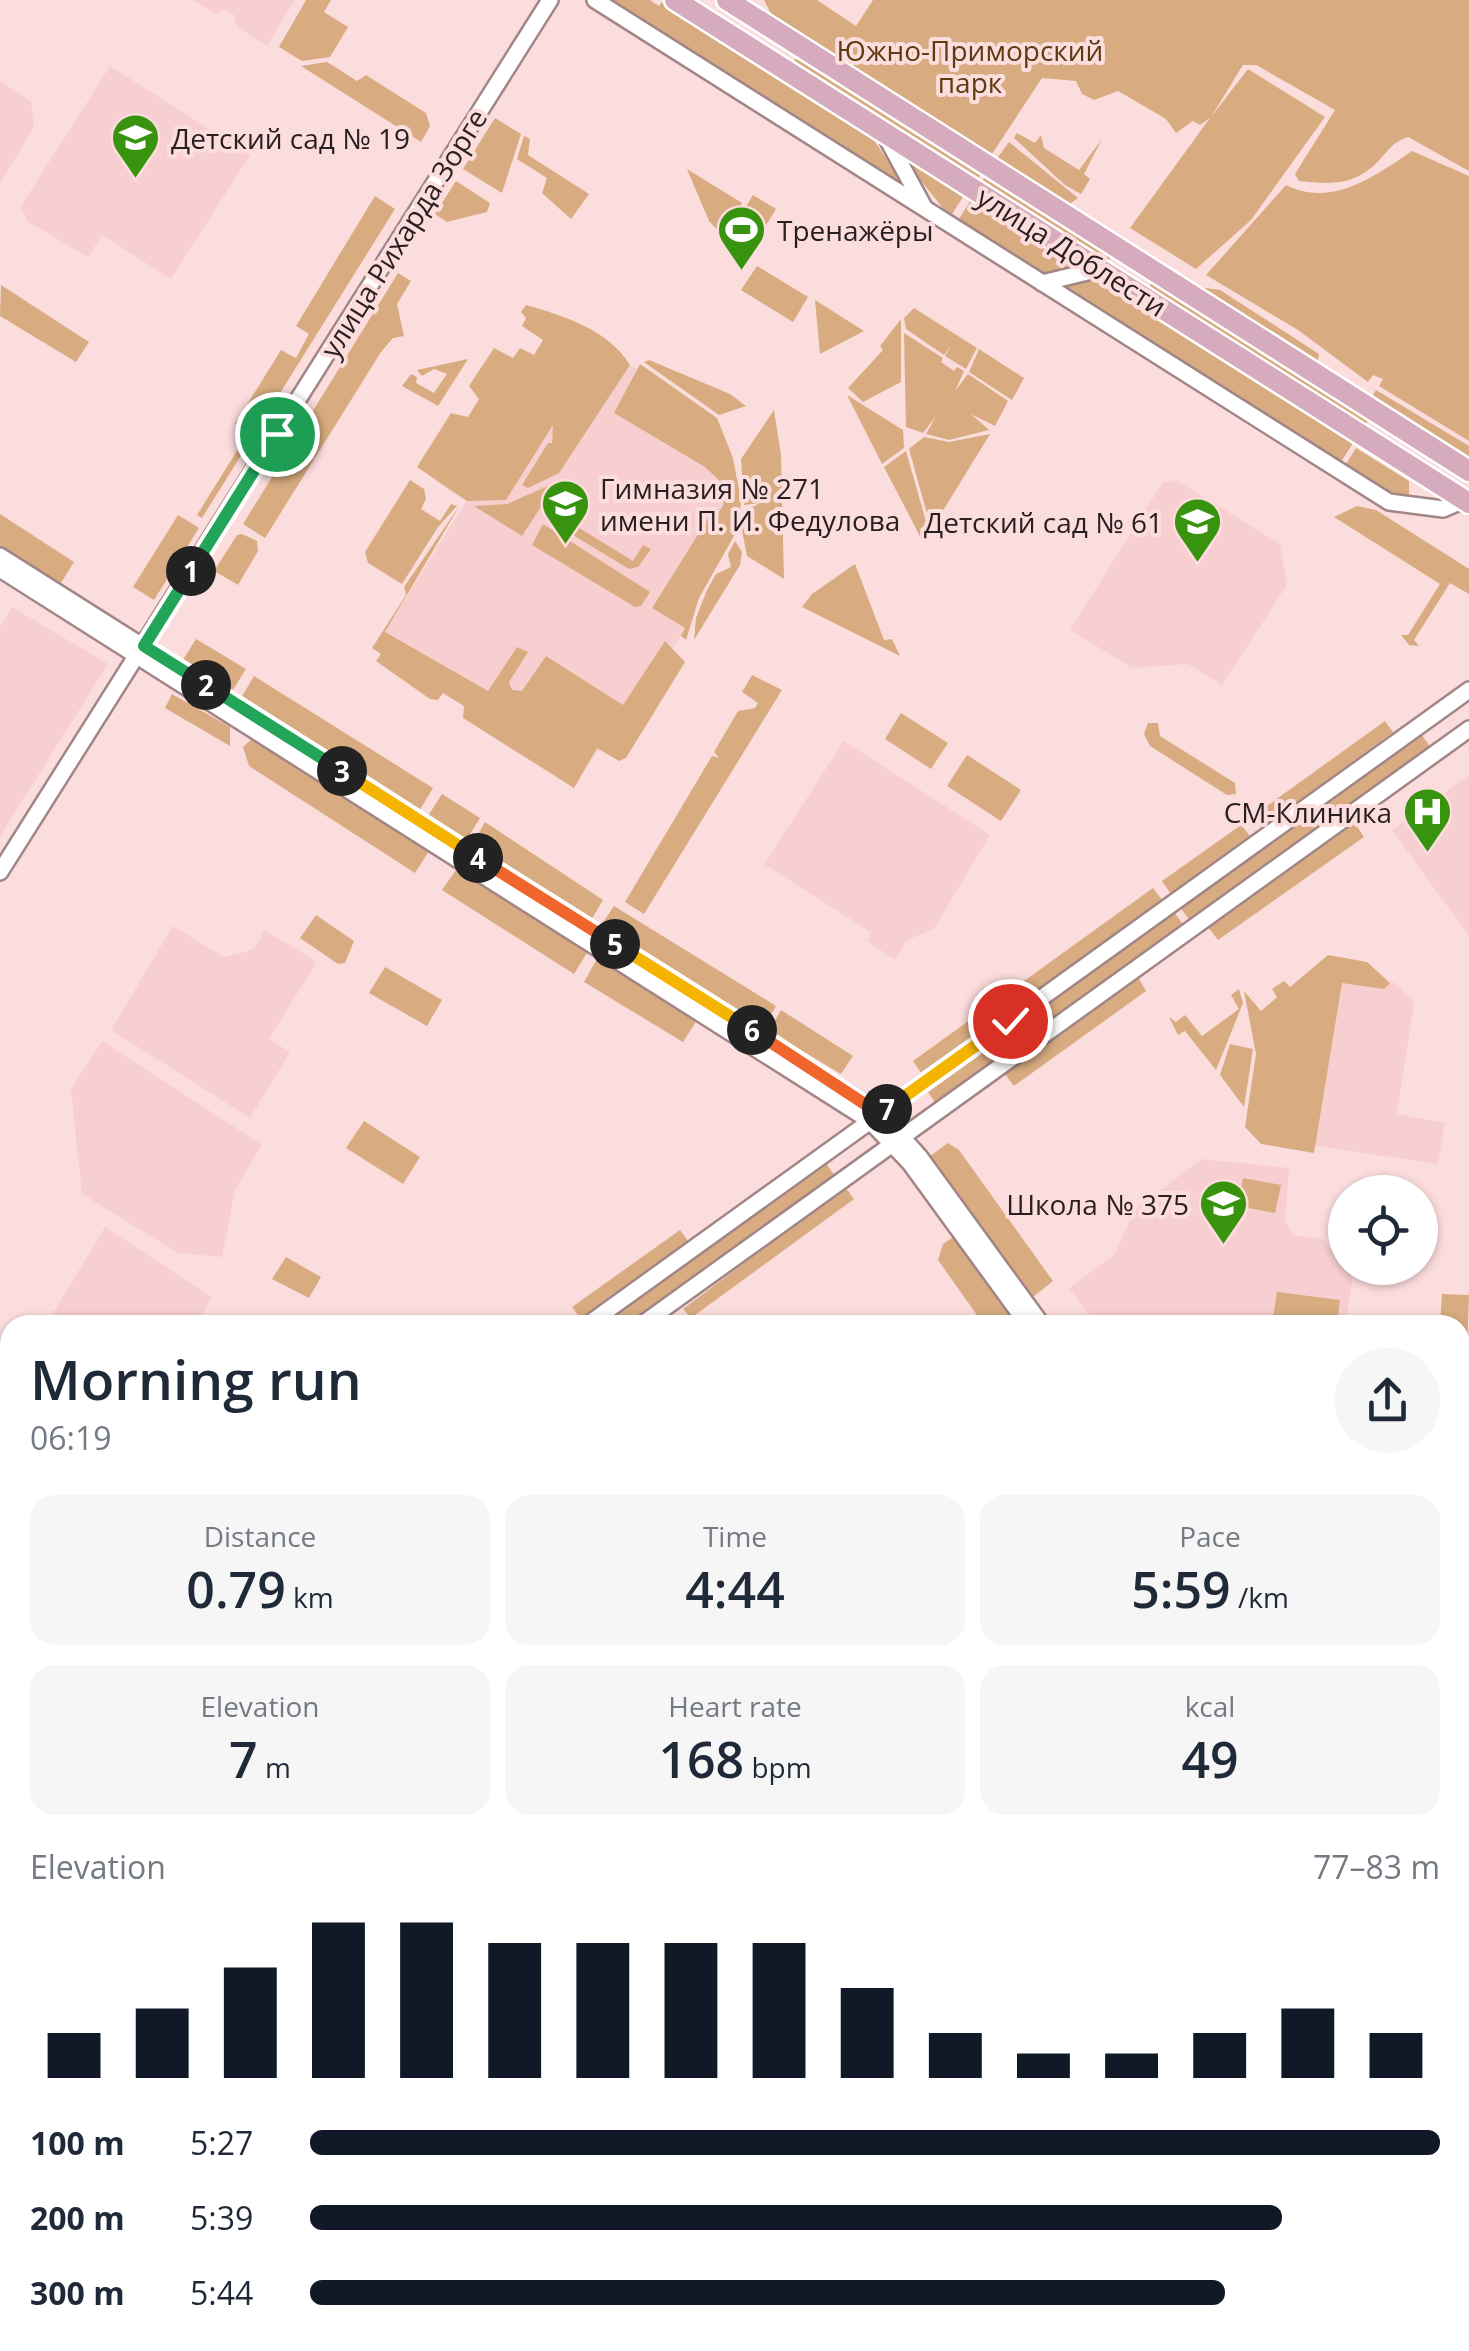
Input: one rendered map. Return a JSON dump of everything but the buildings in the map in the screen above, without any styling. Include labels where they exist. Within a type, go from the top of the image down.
[{"type":"main road","name":"улица Доблести","points":[[674,0],[1466,501]]},
{"type":"main road","name":"улица Доблести","points":[[727,0],[1469,471]]},
{"type":"main road","points":[[758,52],[775,42],[774,29]]},
{"type":"main road","points":[[788,71],[789,58],[804,48]]},
{"type":"main road","points":[[1101,270],[1118,260],[1115,248]]},
{"type":"main road","points":[[1143,296],[1142,284],[1158,274]]},
{"type":"street","name":"улица Рихарда Зорге","points":[[0,872],[550,0]]},
{"type":"street","points":[[595,0],[1389,502],[1443,509],[1466,501]]},
{"type":"street","points":[[884,132],[924,208]]},
{"type":"street","points":[[1042,283],[1101,270]]},
{"type":"street","points":[[0,556],[141,650],[876,1117],[1034,1315]]},
{"type":"street","points":[[0,569],[141,650]]},
{"type":"street","points":[[601,1315],[1469,690]]},
{"type":"street","points":[[654,1315],[1469,729]]},
{"type":"street","points":[[898,1140],[1021,1315]]},
{"type":"shaded area","points":[[193,0],[295,0],[267,46],[237,27],[234,15],[226,10],[215,14]]},
{"type":"shaded area","name":"Детский сад № 19","points":[[110,66],[250,155],[171,279],[102,235],[88,257],[28,222],[21,206]]},
{"type":"shaded area","points":[[0,81],[31,101],[34,127],[0,183]]},
{"type":"shaded area","name":"Гимназия № 271 имени П. И. Федулова","points":[[512,357],[530,369],[630,365],[712,417],[736,486],[717,515],[709,518],[652,607],[686,629],[578,779],[374,649],[466,501],[435,481]]},
{"type":"shaded area","name":"Детский сад № 61","points":[[1176,480],[1280,544],[1287,585],[1222,685],[1188,664],[1132,668],[1070,630],[1163,482]]},
{"type":"shaded area","points":[[12,607],[108,664],[0,836],[0,627]]},
{"type":"shaded area","points":[[844,741],[990,835],[934,929],[907,940],[895,960],[867,941],[872,933],[764,864]]},
{"type":"shaded area","points":[[1469,775],[1469,936],[1392,830]]},
{"type":"shaded area","points":[[173,926],[224,957],[254,949],[265,930],[317,962],[269,1039],[290,1052],[250,1118],[111,1030]]},
{"type":"shaded area","points":[[1319,971],[1395,983],[1414,1003],[1397,1114],[1445,1123],[1438,1164],[1261,1138]]},
{"type":"shaded area","points":[[102,1041],[262,1145],[235,1190],[222,1257],[178,1253],[82,1194],[71,1089]]},
{"type":"shaded area","name":"Школа № 375","points":[[1202,1159],[1289,1168],[1285,1221],[1294,1235],[1323,1239],[1328,1245],[1328,1285],[1352,1285],[1347,1315],[1089,1315],[1069,1288],[1114,1255],[1136,1208]]},
{"type":"shaded area","points":[[105,1227],[212,1297],[202,1315],[52,1315]]},
{"type":"green space","points":[[306,0],[331,0],[324,12],[348,27],[330,57],[302,61],[279,47]]},
{"type":"green space","points":[[606,0],[650,0],[659,6],[662,2],[869,133],[903,183]]},
{"type":"green space","name":"Южно-Приморский парк","points":[[764,0],[817,0],[856,26],[873,0],[1469,0],[1469,171],[1408,137],[1355,178],[1335,183],[1299,181],[1295,174],[1335,110],[1256,65],[1243,65],[1211,117],[1248,69],[1325,117],[1251,220],[1196,269],[1130,228],[1210,118],[1200,125],[1193,121],[1176,133],[1166,119],[1118,91],[1094,100],[1082,94],[1076,81],[1042,78],[990,157],[775,22]]},
{"type":"green space","points":[[801,58],[982,173],[977,180],[796,66],[794,60]]},
{"type":"green space","points":[[327,62],[357,81],[366,75],[426,113],[430,126],[421,142],[301,66]]},
{"type":"green space","points":[[495,118],[521,134],[502,193],[463,169]]},
{"type":"green space","points":[[1017,133],[1035,143],[1041,135],[1044,148],[1079,170],[1102,139],[1084,174],[1090,179],[1081,194],[1065,185],[1014,138]]},
{"type":"green space","points":[[524,136],[530,139],[528,155],[589,194],[571,219],[542,193],[547,178],[517,159]]},
{"type":"green space","points":[[1009,142],[1078,198],[1067,206],[995,161]]},
{"type":"green space","points":[[1412,151],[1469,176],[1469,441],[1379,386],[1383,379],[1373,375],[1368,382],[1298,330],[1206,275],[1286,185],[1303,191],[1336,191],[1368,179]]},
{"type":"green space","points":[[917,164],[965,194],[950,217],[914,172],[912,166]]},
{"type":"green space","points":[[687,169],[742,203],[722,235],[709,221]]},
{"type":"green space","points":[[986,175],[1109,253],[1110,259],[1104,261],[981,183]]},
{"type":"green space","points":[[456,181],[490,203],[487,212],[447,222],[435,214]]},
{"type":"green space","points":[[753,195],[776,209],[755,243],[732,229]]},
{"type":"green space","points":[[375,196],[395,209],[202,518],[197,515],[248,433],[235,424],[281,350],[296,358],[309,334],[296,326]]},
{"type":"green space","points":[[972,198],[1074,264],[1074,268],[1041,275],[957,222]]},
{"type":"green space","points":[[757,266],[808,297],[793,322],[741,290]]},
{"type":"green space","points":[[398,273],[411,281],[397,304],[404,336],[393,338],[381,352],[265,538],[243,524]]},
{"type":"green space","points":[[1100,280],[1355,440],[1339,465],[1063,287],[1064,282]]},
{"type":"green space","points":[[1151,282],[1369,418],[1365,426],[1149,289]]},
{"type":"green space","points":[[1,285],[89,342],[76,362],[0,316]]},
{"type":"green space","points":[[1198,287],[1220,290],[1319,354],[1318,360],[1310,360]]},
{"type":"green space","points":[[815,300],[864,331],[820,354]]},
{"type":"green space","points":[[526,305],[598,334],[630,365],[559,473],[528,488],[522,485],[548,443],[552,443],[553,425],[506,500],[467,501],[417,467],[451,413],[468,417],[479,399],[469,386],[494,348],[513,358],[520,348],[534,355],[543,340],[522,326],[526,318],[521,312]]},
{"type":"green space","points":[[914,308],[977,348],[966,369],[945,356],[951,346],[944,355],[906,329],[904,318]]},
{"type":"green space","points":[[901,319],[901,382],[863,402],[848,388],[883,350],[880,346]]},
{"type":"green space","points":[[904,333],[943,358],[941,362],[954,371],[957,367],[964,371],[955,391],[968,374],[1008,401],[995,426],[971,414],[989,430],[949,440],[926,434],[936,416],[923,433],[906,427]]},
{"type":"green space","points":[[979,349],[1024,378],[1012,400],[969,372]]},
{"type":"green space","points":[[468,359],[438,406],[402,386],[411,374],[417,377],[416,383],[434,393],[447,374],[434,369],[422,376],[417,370]]},
{"type":"green space","points":[[649,360],[730,394],[746,406],[719,415],[644,362]]},
{"type":"green space","points":[[640,364],[717,418],[733,458],[741,500],[739,527],[699,598],[686,640],[681,636],[685,628],[652,608],[709,517],[717,515],[724,504],[717,494],[722,483],[705,467],[614,413]]},
{"type":"green space","points":[[1376,390],[1469,446],[1469,460],[1371,398]]},
{"type":"green space","points":[[847,395],[903,430],[904,448],[882,464]]},
{"type":"green space","points":[[774,410],[781,455],[784,579],[747,556],[742,530],[747,510],[760,503],[744,505],[741,459]]},
{"type":"green space","points":[[990,434],[931,528],[909,449],[924,437],[949,442]]},
{"type":"green space","points":[[1356,448],[1409,481],[1409,501],[1398,499],[1344,467]]},
{"type":"green space","points":[[906,451],[929,532],[923,542],[884,467]]},
{"type":"green space","points":[[410,480],[424,489],[426,499],[421,509],[440,521],[451,504],[457,506],[438,527],[402,584],[368,563],[365,552]]},
{"type":"green space","points":[[557,482],[522,536],[474,506],[507,504]]},
{"type":"green space","points":[[565,495],[581,505],[571,523],[633,561],[643,545],[651,549],[638,567],[629,569],[558,526]]},
{"type":"green space","points":[[460,505],[385,632],[488,691],[517,647],[528,652],[509,682],[512,690],[522,691],[546,656],[623,705],[665,641],[685,662],[626,758],[619,761],[597,748],[574,788],[463,718],[464,706],[443,693],[438,700],[430,699],[376,661],[381,654],[372,648],[406,595],[404,587]]},
{"type":"green space","points":[[1357,506],[1376,510],[1469,569],[1469,594],[1450,583],[1414,640],[1419,646],[1409,645],[1401,635],[1408,635],[1440,584],[1334,517]]},
{"type":"green space","points":[[0,514],[74,562],[59,586],[0,548]]},
{"type":"green space","points":[[178,515],[199,528],[154,600],[133,587]]},
{"type":"green space","points":[[543,524],[650,592],[641,606],[635,607],[532,545]]},
{"type":"green space","points":[[237,535],[257,541],[258,551],[238,585],[214,571]]},
{"type":"green space","points":[[735,541],[742,552],[740,565],[694,640],[696,618],[707,590],[716,574],[731,567],[728,554]]},
{"type":"green space","points":[[855,564],[884,640],[892,639],[900,656],[802,607],[812,594]]},
{"type":"green space","points":[[196,639],[246,669],[231,693],[181,663]]},
{"type":"green space","points":[[752,675],[782,690],[644,914],[625,902],[712,756],[719,758],[714,752],[738,711],[755,708],[758,703],[742,692]]},
{"type":"green space","points":[[254,676],[433,788],[418,813],[241,698]]},
{"type":"green space","points":[[172,694],[230,727],[230,746],[165,708]]},
{"type":"green space","points":[[901,713],[948,743],[931,769],[885,739]]},
{"type":"green space","points":[[1385,721],[1393,732],[1262,828],[1253,816]]},
{"type":"green space","points":[[1148,723],[1158,723],[1160,736],[1235,783],[1236,794],[1227,795],[1150,746],[1144,734]]},
{"type":"green space","points":[[1421,734],[1431,748],[1190,921],[1180,907]]},
{"type":"green space","points":[[255,736],[428,845],[429,851],[415,873],[249,766],[243,747]]},
{"type":"green space","points":[[967,755],[1021,790],[1001,821],[947,786]]},
{"type":"green space","points":[[442,794],[480,818],[465,843],[426,819]]},
{"type":"green space","points":[[485,822],[603,900],[590,922],[471,846]]},
{"type":"green space","points":[[1354,822],[1364,837],[1218,940],[1208,927]]},
{"type":"green space","points":[[1241,825],[1251,837],[1171,894],[1162,881]]},
{"type":"green space","points":[[458,867],[584,949],[587,953],[574,974],[442,890]]},
{"type":"green space","points":[[1153,888],[1162,900],[921,1073],[913,1061]]},
{"type":"green space","points":[[614,906],[776,1006],[762,1030],[600,927]]},
{"type":"green space","points":[[1174,912],[1184,926],[936,1104],[926,1089]]},
{"type":"green space","points":[[316,915],[354,941],[345,963],[338,964],[300,938]]},
{"type":"green space","points":[[1328,955],[1367,962],[1390,983],[1384,989],[1342,983],[1314,1153],[1261,1144],[1245,1127],[1256,1054],[1244,991],[1261,1011],[1277,997],[1272,989],[1284,981],[1290,987]]},
{"type":"green space","points":[[598,957],[697,1020],[683,1042],[584,982]]},
{"type":"green space","points":[[385,967],[442,1000],[427,1026],[369,993]]},
{"type":"green space","points":[[1138,977],[1146,991],[1014,1086],[1004,1073]]},
{"type":"green space","points":[[1239,989],[1243,1003],[1216,1070],[1185,1031],[1178,1035],[1169,1017],[1176,1022],[1185,1015],[1202,1036],[1239,1009],[1231,995]]},
{"type":"green space","points":[[781,1010],[853,1056],[841,1074],[769,1031]]},
{"type":"green space","points":[[1230,1044],[1253,1049],[1244,1107],[1220,1075]]},
{"type":"green space","points":[[364,1121],[420,1157],[403,1184],[346,1148]]},
{"type":"green space","points":[[948,1143],[959,1150],[1053,1281],[1033,1297],[929,1157]]},
{"type":"green space","points":[[825,1162],[835,1176],[642,1315],[613,1315]]},
{"type":"green space","points":[[1243,1178],[1281,1185],[1275,1213],[1238,1206]]},
{"type":"green space","points":[[845,1187],[854,1199],[695,1315],[688,1315],[683,1309]]},
{"type":"green space","points":[[680,1230],[688,1241],[584,1315],[578,1315],[572,1307]]},
{"type":"green space","points":[[955,1236],[1013,1315],[977,1315],[938,1260],[943,1244]]},
{"type":"green space","points":[[286,1257],[321,1277],[309,1298],[272,1279]]},
{"type":"green space","points":[[1277,1292],[1340,1300],[1338,1315],[1274,1315]]},
{"type":"green space","points":[[1442,1294],[1469,1295],[1468,1315],[1441,1315]]},
{"type":"place","name":"Детский сад № 19","points":[[136,180]]},
{"type":"place","name":"Тренажёры","points":[[742,272]]},
{"type":"place","name":"Гимназия № 271 имени П. И. Федулова","points":[[565,546]]},
{"type":"place","name":"Детский сад № 61","points":[[1198,564]]},
{"type":"place","name":"СМ-Клиника","points":[[1427,854]]},
{"type":"place","name":"Школа № 375","points":[[1224,1246]]},
{"type":"route","points":[[277,434],[144,646],[880,1114],[1010,1021]]}]
